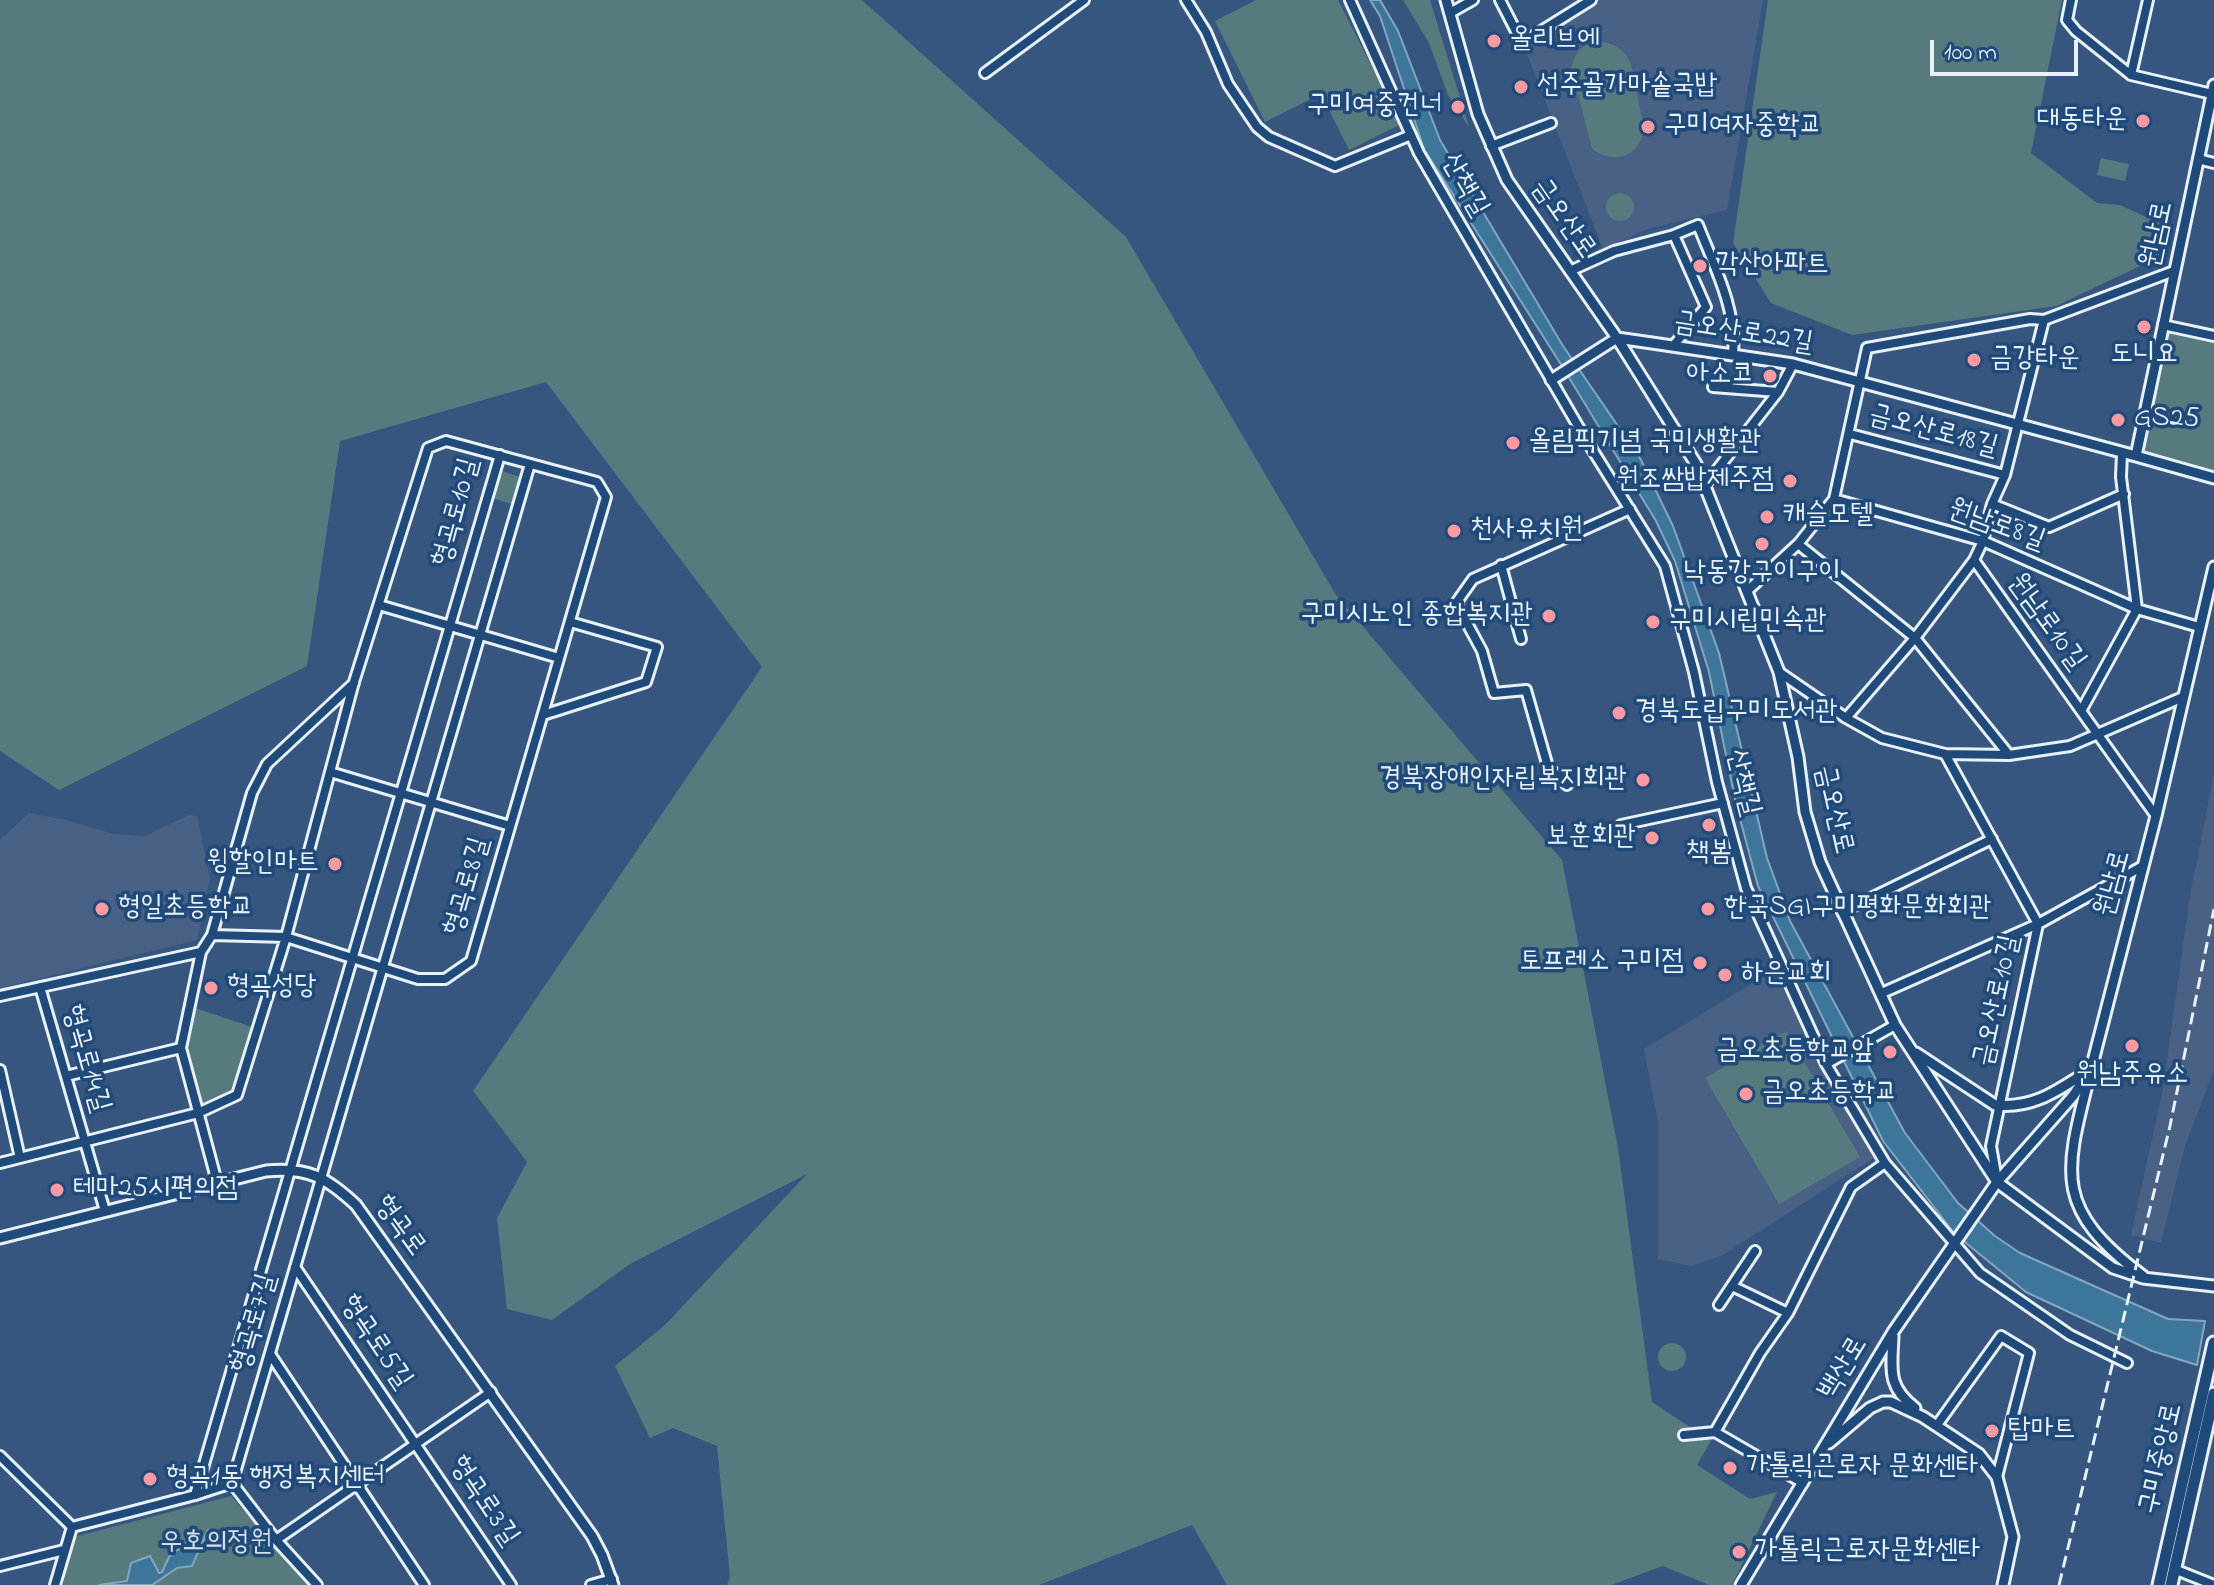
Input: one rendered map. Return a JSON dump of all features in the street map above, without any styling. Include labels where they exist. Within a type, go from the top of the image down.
[{"type":"main road","name":"구미중앙로","points":[[2159,1585],[2214,1343]]},
{"type":"main road","name":"구미중앙로","points":[[2171,1585],[2214,1394]]},
{"type":"street","points":[[985,73],[1084,0]]},
{"type":"street","points":[[1186,0],[1206,32],[1228,84],[1257,127],[1269,137],[1335,166],[1411,135]]},
{"type":"street","name":"산책길","points":[[1350,0],[1426,166],[1551,380],[1665,566],[1746,888],[1826,1064],[1885,1163],[1980,1273],[2070,1335],[2127,1363]]},
{"type":"street","name":"금오산로","points":[[1446,0],[1478,114],[1507,180],[1617,338],[1696,464],[1779,672],[1813,843],[1895,1025],[1997,1182],[2098,1259],[2127,1274],[2214,1286]]},
{"type":"street","points":[[1450,13],[1473,0]]},
{"type":"street","points":[[1500,0],[1522,43],[1591,0]]},
{"type":"street","points":[[2071,0],[2067,20],[2076,31],[2131,75],[2213,89]]},
{"type":"street","points":[[2131,75],[2148,0]]},
{"type":"street","name":"원남로","points":[[2136,456],[2213,89]]},
{"type":"street","points":[[1491,146],[1551,123]]},
{"type":"street","points":[[2198,159],[2214,163]]},
{"type":"street","points":[[1570,271],[1614,251],[1674,235],[1698,225],[1729,305],[1735,333],[1733,354]]},
{"type":"street","points":[[1673,346],[1706,307],[1674,235]]},
{"type":"street","points":[[1860,380],[1867,348],[2030,319],[2044,320],[2174,271]]},
{"type":"street","points":[[1846,718],[1915,638],[1974,560],[2005,475],[2044,320]]},
{"type":"street","points":[[2163,325],[2214,336]]},
{"type":"street","points":[[1551,380],[1617,338]]},
{"type":"street","name":"금오산로22길","points":[[1617,338],[1793,364],[2136,456]]},
{"type":"street","points":[[1705,485],[1778,392],[1793,364]]},
{"type":"street","name":"금오산로18길","points":[[1747,591],[1798,544],[1834,499],[1860,380]]},
{"type":"street","points":[[1713,387],[1778,392]]},
{"type":"street","name":"금오산로18길","points":[[1850,434],[2005,475]]},
{"type":"street","name":"형곡로10길","points":[[85,1142],[198,1113],[237,1095],[286,937],[354,682],[428,448],[446,441],[500,455],[195,1495]]},
{"type":"street","points":[[2122,453],[2121,477],[2137,609],[2081,711],[2156,816]]},
{"type":"street","name":"형곡로8길","points":[[352,959],[418,979],[445,979],[471,961],[606,497],[597,482],[500,455]]},
{"type":"street","points":[[2136,456],[2214,478]]},
{"type":"street","points":[[321,1178],[530,464]]},
{"type":"street","points":[[1992,504],[2049,527],[2124,494]]},
{"type":"street","name":"원남로8길","points":[[1834,499],[1983,541],[2137,609],[2199,627]]},
{"type":"street","points":[[1567,785],[1548,767],[1526,690],[1494,693],[1482,651],[1456,603],[1473,579],[1630,509]]},
{"type":"street","points":[[1798,544],[1915,638],[2009,755]]},
{"type":"street","name":"원남로10길","points":[[1974,560],[2081,711]]},
{"type":"street","points":[[1501,565],[1521,639]]},
{"type":"street","name":"원남로","points":[[1997,1182],[2073,1096],[2091,1069],[2156,816],[2214,567]]},
{"type":"street","points":[[379,605],[559,658]]},
{"type":"street","points":[[543,715],[646,682],[657,647],[570,622]]},
{"type":"street","points":[[1779,672],[1846,718],[1882,738],[1945,754],[2009,755],[2070,746],[2183,697]]},
{"type":"street","points":[[217,1182],[181,1048],[201,952],[212,935],[252,793],[267,764],[354,682]]},
{"type":"street","name":"금오산로10길","points":[[1945,754],[2038,924],[1991,1146],[1997,1182]]},
{"type":"street","points":[[330,772],[401,793]]},
{"type":"street","name":"형곡로8길","points":[[401,793],[510,826]]},
{"type":"street","points":[[1621,825],[1723,803]]},
{"type":"street","points":[[1842,912],[1992,839]]},
{"type":"street","points":[[1882,993],[2038,924],[2143,866]]},
{"type":"street","points":[[212,935],[286,937],[352,959]]},
{"type":"street","points":[[0,996],[201,952]]},
{"type":"street","name":"형곡로14길","points":[[40,987],[105,1211]]},
{"type":"street","points":[[1826,1064],[1895,1025]]},
{"type":"street","points":[[66,1076],[181,1048]]},
{"type":"street","points":[[1911,1050],[1998,1105],[2019,1106],[2041,1100],[2091,1069]]},
{"type":"street","points":[[2091,1069],[2071,1151],[2073,1189],[2092,1230],[2124,1262],[2147,1279]]},
{"type":"street","points":[[0,1070],[20,1158]]},
{"type":"street","name":"형곡로14길","points":[[0,1163],[85,1142]]},
{"type":"street","points":[[1715,1432],[1760,1353],[1788,1313],[1851,1187],[1885,1163]]},
{"type":"street","name":"형곡로","points":[[0,1238],[266,1171],[292,1169],[321,1178],[356,1205],[592,1536],[613,1582]]},
{"type":"street","name":"형곡로7길","points":[[232,1483],[321,1178]]},
{"type":"street","name":"백산로","points":[[1741,1585],[1893,1332],[1997,1182]]},
{"type":"street","points":[[1719,1305],[1755,1251]]},
{"type":"street","name":"형곡로5길","points":[[295,1267],[416,1444]]},
{"type":"street","points":[[1732,1286],[1788,1313]]},
{"type":"street","points":[[1893,1332],[1892,1375],[1896,1390],[1937,1425]]},
{"type":"street","points":[[1937,1425],[2001,1336],[2029,1353],[1997,1477]]},
{"type":"street","points":[[270,1354],[424,1585]]},
{"type":"street","points":[[276,1540],[491,1392]]},
{"type":"street","points":[[1821,1451],[1870,1408],[1883,1402],[1903,1406],[1979,1454],[1997,1477],[2013,1537],[2003,1585]]},
{"type":"street","points":[[1684,1435],[1715,1432],[1803,1483]]},
{"type":"street","name":"형곡로3길","points":[[416,1444],[511,1585]]},
{"type":"street","points":[[0,1456],[72,1527]]},
{"type":"street","points":[[72,1527],[232,1483],[276,1540],[317,1585]]},
{"type":"street","points":[[55,1585],[72,1527]]},
{"type":"street","points":[[0,1566],[64,1550]]},
{"type":"street","points":[[2174,1569],[2208,1584]]},
{"type":"street","points":[[591,1585],[613,1582]]},
{"type":"shaded area","points":[[1370,0],[1380,0],[1398,31],[1440,140],[1563,346],[1640,458],[1673,526],[1719,653],[1767,858],[1790,921],[1905,1133],[1958,1203],[1995,1236],[2020,1253],[2168,1319],[2205,1321],[2197,1365],[2152,1351],[2026,1292],[1955,1234],[1883,1141],[1758,886],[1736,804],[1709,672],[1675,561],[1656,521],[1562,366],[1424,149],[1380,16]]},
{"type":"shaded area","name":"구미여자중학교","points":[[1591,0],[1763,0],[1727,210],[1650,228],[1603,249],[1523,44]]},
{"type":"shaded area","points":[[2214,774],[2214,1070],[2185,1146],[2161,1243],[2131,1235],[2163,1089],[2190,895]]},
{"type":"shaded area","name":"형일초등학교","points":[[29,813],[114,834],[145,836],[189,815],[197,816],[210,879],[197,940],[0,988],[0,840]]},
{"type":"shaded area","name":"금오초등학교","points":[[1777,968],[1824,1066],[1877,1156],[1721,1256],[1692,1266],[1658,1259],[1658,1122],[1644,1049]]},
{"type":"shaded area","points":[[203,1540],[192,1566],[177,1568],[152,1585],[99,1585],[127,1581],[131,1563],[150,1556],[159,1573],[162,1572],[169,1557],[189,1541],[195,1545]]},
{"type":"green space","points":[[0,0],[862,0],[1126,237],[1336,595],[1562,860],[1618,1148],[1652,1402],[1711,1441],[1697,1465],[1750,1499],[1777,1492],[1732,1585],[1709,1585],[1663,1566],[1611,1585],[1227,1585],[1192,1525],[1039,1585],[727,1585],[730,1577],[717,1446],[673,1428],[650,1438],[615,1366],[665,1325],[807,1174],[630,1264],[552,1320],[507,1309],[497,1218],[527,1162],[473,1091],[762,667],[546,382],[340,441],[307,666],[59,790],[0,751]]},
{"type":"green space","points":[[1256,0],[1338,0],[1401,124],[1349,150],[1321,94],[1265,122],[1215,21]]},
{"type":"green space","points":[[1403,0],[1430,0],[1469,127],[1448,95],[1429,43]]},
{"type":"green space","points":[[1768,0],[2062,0],[2031,153],[2097,203],[2120,205],[2171,228],[2163,255],[2056,306],[1852,335],[1771,303],[1733,243]]},
{"type":"green space","points":[[1594,41],[1609,43],[1622,50],[1633,72],[1644,129],[1637,147],[1625,156],[1609,157],[1592,149],[1571,67],[1579,51]]},
{"type":"green space","points":[[2101,158],[2129,164],[2125,181],[2097,175]]},
{"type":"green space","points":[[1620,193],[1630,197],[1634,207],[1630,217],[1620,221],[1610,217],[1606,207],[1610,197]]},
{"type":"green space","points":[[2163,325],[2214,336],[2214,478],[2136,456]]},
{"type":"green space","points":[[499,470],[523,478],[517,506],[490,497]]},
{"type":"green space","points":[[195,1008],[252,1027],[235,1093],[198,1106],[185,1048]]},
{"type":"green space","points":[[1786,1031],[1860,1157],[1779,1204],[1705,1078]]},
{"type":"green space","points":[[1672,1343],[1682,1347],[1686,1357],[1682,1367],[1672,1371],[1662,1367],[1658,1357],[1662,1347]]},
{"type":"green space","name":"우호의정원","points":[[231,1496],[309,1585],[63,1585],[73,1535]]},
{"type":"railway","points":[[2059,1585],[2170,1126],[2214,909]]},
{"type":"place","name":"올리브에","points":[[1494,41]]},
{"type":"place","name":"선주골가마솥국밥","points":[[1521,87]]},
{"type":"place","name":"구미여중건너","points":[[1458,107]]},
{"type":"place","name":"대동타운","points":[[2143,121]]},
{"type":"place","name":"구미여자중학교","points":[[1648,127]]},
{"type":"place","name":"각산아파트","points":[[1700,266]]},
{"type":"place","name":"도니요","points":[[2144,327]]},
{"type":"place","name":"금강타운","points":[[1974,360]]},
{"type":"place","name":"아소코","points":[[1770,376]]},
{"type":"place","name":"GS25","points":[[2118,420]]},
{"type":"place","name":"올림픽기념 국민생활관","points":[[1513,443]]},
{"type":"place","name":"원조쌈밥제주점","points":[[1790,481]]},
{"type":"place","name":"캐슬모텔","points":[[1767,517]]},
{"type":"place","name":"천사유치원","points":[[1454,531]]},
{"type":"place","name":"낙동강구이구이","points":[[1762,544]]},
{"type":"place","name":"구미시노인 종합복지관","points":[[1549,616]]},
{"type":"place","name":"구미시립민속관","points":[[1653,622]]},
{"type":"place","name":"경북도립구미도서관","points":[[1619,713]]},
{"type":"place","name":"경북장애인자립복지회관","points":[[1643,780]]},
{"type":"place","name":"책봄","points":[[1709,825]]},
{"type":"place","name":"보훈회관","points":[[1652,838]]},
{"type":"place","name":"윙할인마트","points":[[335,864]]},
{"type":"place","name":"형일초등학교","points":[[102,909]]},
{"type":"place","name":"한국SGI구미평화문화회관","points":[[1708,909]]},
{"type":"place","name":"토프레소 구미점","points":[[1700,963]]},
{"type":"place","name":"하은교회","points":[[1725,975]]},
{"type":"place","name":"형곡성당","points":[[211,988]]},
{"type":"place","name":"원남주유소","points":[[2132,1046]]},
{"type":"place","name":"금오초등학교앞","points":[[1890,1052]]},
{"type":"place","name":"금오초등학교","points":[[1746,1094]]},
{"type":"place","name":"테마25시편의점","points":[[57,1190]]},
{"type":"place","name":"탑마트","points":[[1992,1431]]},
{"type":"place","name":"가톨릭근로자 문화센타","points":[[1730,1468]]},
{"type":"place","name":"형곡1동 행정복지센터","points":[[150,1479]]},
{"type":"place","name":"가톨릭근로자문화센타","points":[[1739,1552]]}]
